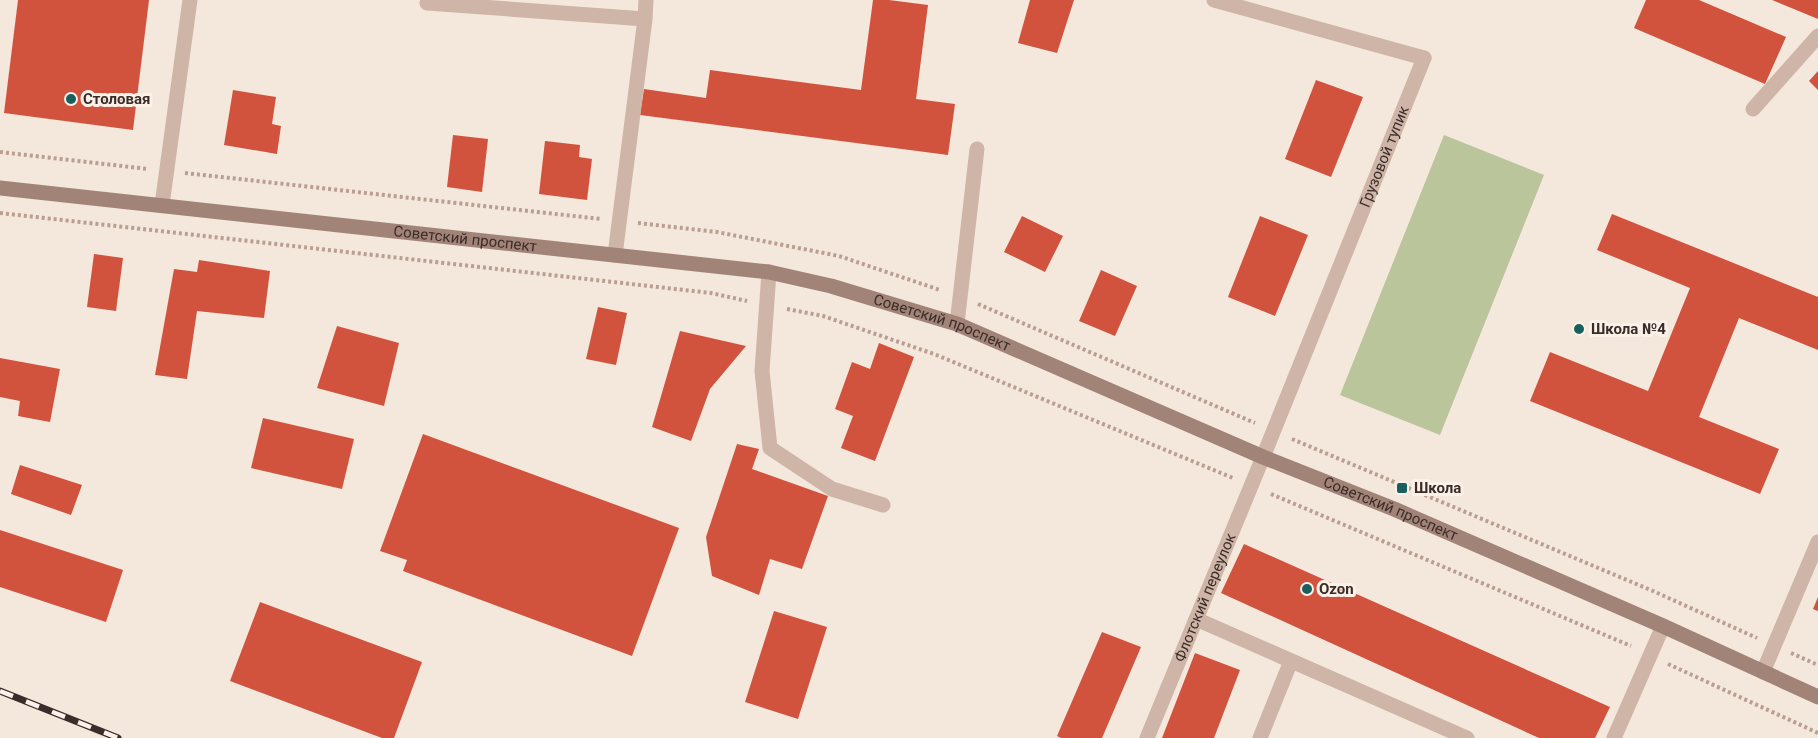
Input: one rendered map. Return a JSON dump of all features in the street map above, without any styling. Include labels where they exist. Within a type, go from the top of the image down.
[{"type":"street","points":[[162,205],[190,0]]},
{"type":"street","points":[[615,255],[646,0]]},
{"type":"street","name":"Грузовой тупик","points":[[1214,0],[1424,58],[1263,457]]},
{"type":"street","points":[[427,3],[645,19]]},
{"type":"street","points":[[1753,108],[1818,36]]},
{"type":"street","points":[[957,324],[977,149]]},
{"type":"street","name":"Советский проспект","points":[[0,188],[769,272],[831,286],[957,324],[1263,457],[1394,509],[1663,626],[1818,697]]},
{"type":"street","points":[[769,272],[762,371],[770,448],[832,489],[883,505]]},
{"type":"street","name":"Флотский переулок","points":[[1147,738],[1263,457]]},
{"type":"street","points":[[1764,672],[1818,542]]},
{"type":"street","points":[[1196,619],[1467,738]]},
{"type":"street","points":[[1614,738],[1663,626]]},
{"type":"street","points":[[1260,738],[1291,661]]},
{"type":"path","points":[[0,152],[717,232],[839,256],[962,296],[1273,431],[1653,591],[1818,665]]},
{"type":"path","points":[[0,213],[711,293],[823,316],[934,354],[1251,486],[1650,655],[1818,734]]},
{"type":"green space","points":[[1444,135],[1544,175],[1440,435],[1340,395]]},
{"type":"building","points":[[18,0],[149,0],[133,130],[4,113]]},
{"type":"building","points":[[873,0],[928,5],[916,99],[955,104],[948,155],[640,115],[644,89],[706,98],[710,70],[861,90]]},
{"type":"building","points":[[1030,0],[1074,0],[1057,53],[1018,43]]},
{"type":"building","points":[[1646,0],[1699,0],[1786,37],[1765,84],[1634,28]]},
{"type":"building","points":[[1772,0],[1818,0],[1818,19]]},
{"type":"building","points":[[1818,71],[1818,90],[1809,81]]},
{"type":"building","points":[[1316,80],[1363,97],[1331,177],[1285,159]]},
{"type":"building","points":[[233,90],[276,97],[272,124],[281,126],[277,154],[224,145]]},
{"type":"building","points":[[453,135],[488,139],[482,192],[447,187]]},
{"type":"building","points":[[545,141],[580,145],[579,157],[592,159],[587,200],[539,194]]},
{"type":"building","points":[[1612,214],[1818,297],[1818,350],[1739,318],[1699,417],[1779,449],[1760,494],[1530,401],[1550,352],[1648,391],[1690,288],[1597,250]]},
{"type":"building","points":[[1022,216],[1063,236],[1045,272],[1004,252]]},
{"type":"building","points":[[1260,216],[1308,235],[1275,316],[1228,297]]},
{"type":"building","points":[[94,254],[123,258],[116,311],[87,307]]},
{"type":"building","points":[[199,260],[270,271],[264,318],[197,311],[187,379],[155,375],[174,269],[197,272]]},
{"type":"building","points":[[1101,270],[1137,286],[1115,336],[1079,321]]},
{"type":"building","points":[[598,307],[627,313],[616,365],[586,359]]},
{"type":"building","points":[[337,326],[399,343],[384,406],[317,388]]},
{"type":"building","points":[[680,331],[746,346],[710,389],[691,441],[652,427]]},
{"type":"building","points":[[879,343],[914,357],[875,461],[841,448],[853,416],[835,409],[852,362],[870,369]]},
{"type":"building","points":[[0,358],[60,369],[50,422],[18,416],[20,401],[0,397]]},
{"type":"building","points":[[263,418],[354,439],[342,489],[251,468]]},
{"type":"building","points":[[423,434],[679,528],[632,656],[403,571],[407,560],[380,551]]},
{"type":"building","points":[[737,444],[759,449],[752,469],[828,496],[802,569],[770,559],[759,595],[712,576],[706,537]]},
{"type":"building","points":[[20,465],[82,485],[71,515],[11,494]]},
{"type":"building","points":[[0,530],[123,570],[106,622],[0,587]]},
{"type":"building","points":[[1244,544],[1610,707],[1595,738],[1539,738],[1221,593]]},
{"type":"building","points":[[1818,597],[1818,611],[1813,609]]},
{"type":"building","points":[[260,602],[422,662],[394,738],[382,738],[230,681]]},
{"type":"building","points":[[774,611],[827,627],[798,719],[745,702]]},
{"type":"building","points":[[1102,632],[1141,647],[1102,738],[1061,738],[1057,736]]},
{"type":"building","points":[[1195,653],[1240,670],[1214,738],[1162,738]]},
{"type":"railway","points":[[0,691],[118,738]]},
{"type":"place","name":"Столовая","points":[[71,99]]},
{"type":"place","name":"Школа №4","points":[[1579,329]]},
{"type":"place","name":"Школа","points":[[1402,488]]},
{"type":"place","name":"Ozon","points":[[1307,589]]}]
